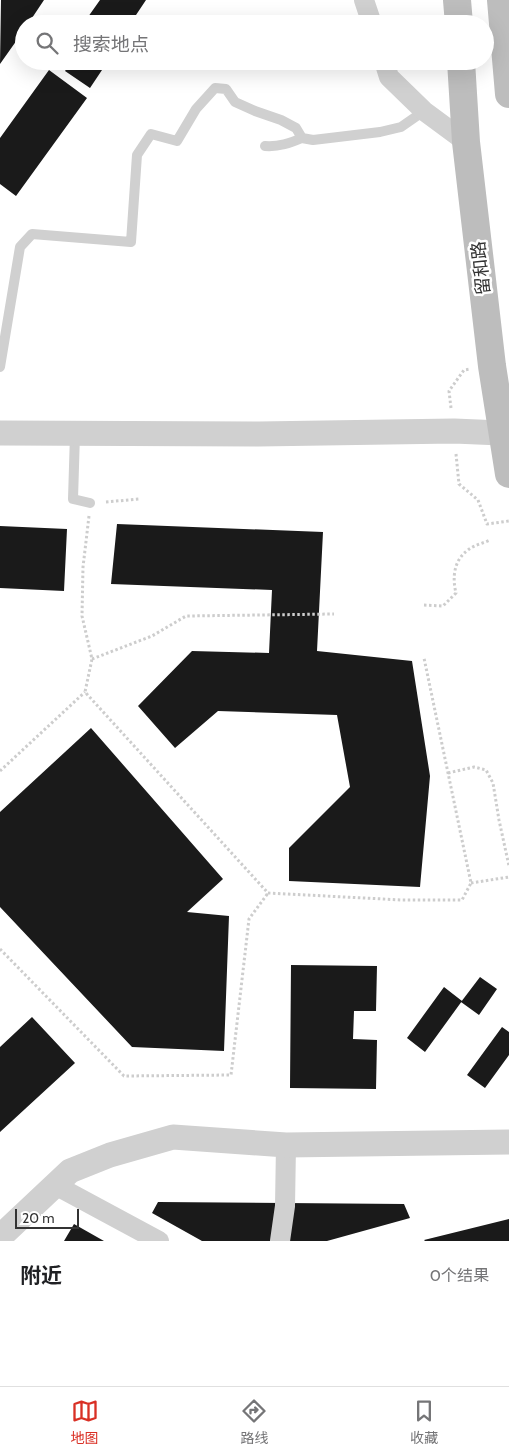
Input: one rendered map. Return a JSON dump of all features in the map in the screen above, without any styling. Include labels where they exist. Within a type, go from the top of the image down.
[{"type":"main road","points":[[457,0],[458,15]]},
{"type":"main road","points":[[501,0],[509,94]]},
{"type":"main road","name":"留和路","points":[[462,70],[466,142],[492,366],[505,432],[509,474]]},
{"type":"street","points":[[364,0],[369,15]]},
{"type":"street","points":[[387,70],[389,77],[424,111],[466,142]]},
{"type":"street","points":[[0,433],[259,434],[505,432]]},
{"type":"street","points":[[0,1237],[70,1171],[110,1156],[173,1137],[286,1145],[509,1142]]},
{"type":"street","points":[[280,1241],[285,1206],[286,1145]]},
{"type":"street","points":[[55,1185],[158,1241]]},
{"type":"lane","points":[[0,367],[20,247],[32,234],[131,242],[137,155],[151,134],[177,141],[196,109],[215,88],[226,88],[235,102],[296,128],[302,138]]},
{"type":"lane","points":[[265,146],[289,144],[302,138],[313,140],[380,132],[401,127],[424,111]]},
{"type":"lane","points":[[75,433],[73,499],[90,503]]},
{"type":"path","points":[[0,771],[85,692],[92,659],[82,616],[83,567],[90,503],[139,499]]},
{"type":"path","points":[[424,605],[443,606],[456,593],[452,580],[457,562],[468,550],[490,540]]},
{"type":"path","points":[[92,659],[152,636],[186,616],[334,614]]},
{"type":"path","points":[[85,692],[268,893],[402,900],[462,900],[471,883],[424,658]]},
{"type":"path","points":[[448,773],[474,767],[486,770],[493,783],[509,866]]},
{"type":"path","points":[[471,883],[509,877]]},
{"type":"path","points":[[0,949],[124,1076],[231,1074],[249,919],[268,893]]},
{"type":"building","points":[[1,0],[44,0],[34,15],[15,15],[15,43],[0,64]]},
{"type":"building","points":[[100,0],[146,0],[136,15],[89,15]]},
{"type":"building","points":[[49,70],[87,98],[16,196],[0,184],[0,138]]},
{"type":"building","points":[[66,70],[102,70],[90,88]]},
{"type":"building","points":[[117,524],[323,532],[317,651],[412,661],[430,776],[420,887],[289,881],[289,848],[350,787],[337,715],[218,711],[175,748],[138,706],[192,651],[269,653],[272,590],[111,584]]},
{"type":"building","points":[[0,526],[67,529],[64,591],[0,588]]},
{"type":"building","points":[[91,728],[223,879],[187,912],[229,916],[224,1051],[132,1047],[0,907],[0,812]]},
{"type":"building","points":[[291,965],[377,966],[376,1011],[354,1011],[353,1039],[377,1040],[376,1089],[290,1088]]},
{"type":"building","points":[[480,977],[497,989],[479,1015],[461,1002]]},
{"type":"building","points":[[444,987],[462,1001],[425,1052],[407,1038]]},
{"type":"building","points":[[32,1017],[75,1063],[0,1132],[0,1047]]},
{"type":"building","points":[[502,1027],[509,1032],[509,1055],[485,1088],[467,1075]]},
{"type":"building","points":[[158,1202],[404,1204],[410,1218],[327,1241],[202,1241],[152,1213]]},
{"type":"building","points":[[509,1219],[509,1241],[424,1240]]},
{"type":"building","points":[[74,1224],[104,1241],[64,1241]]}]
